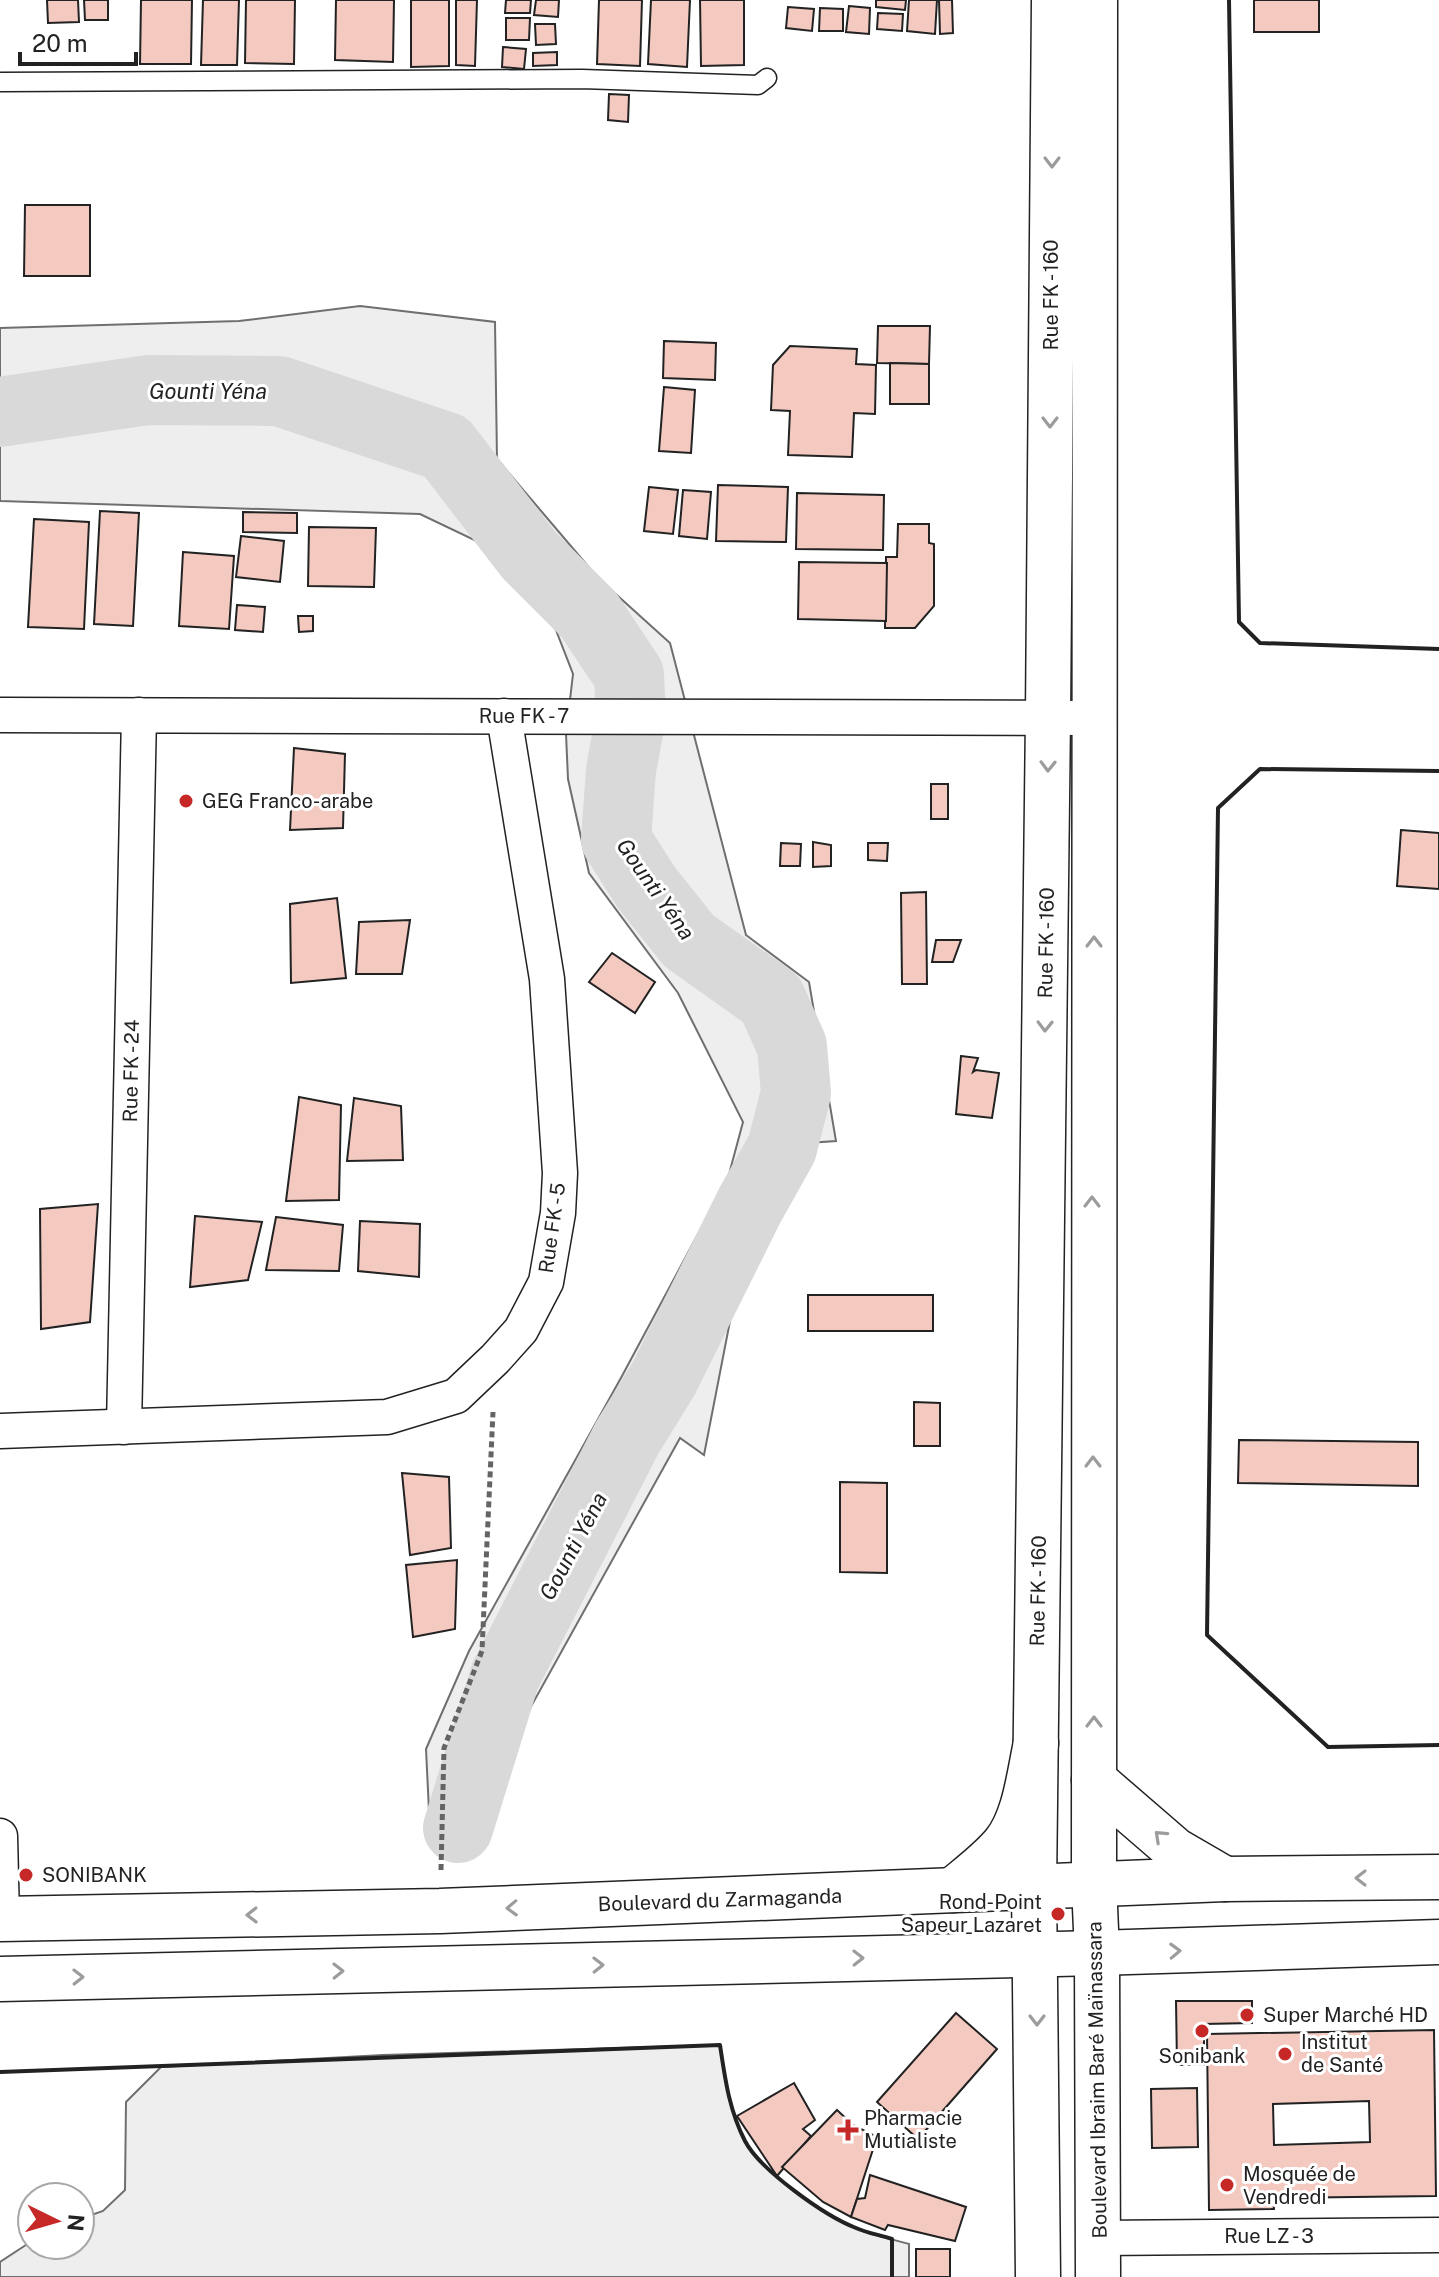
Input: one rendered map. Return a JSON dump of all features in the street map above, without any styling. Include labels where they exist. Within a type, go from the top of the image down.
[{"type":"main road","name":"Rue FK - 160","points":[[1054,0],[1073,107],[1095,718],[1092,1194],[1094,1884]]},
{"type":"main road","name":"Rue FK - 160","points":[[1034,1886],[1048,716],[1073,107],[1095,0]]},
{"type":"main road","points":[[953,1890],[1006,1842],[1020,1811],[1036,1743]]},
{"type":"main road","points":[[1094,1780],[1175,1850],[1225,1879]]},
{"type":"main road","name":"Boulevard du Zarmaganda","points":[[1,1919],[440,1911],[1225,1879],[1439,1877]]},
{"type":"main road","name":"Boulevard Ibraim Baré Maïnassara","points":[[1094,1884],[1098,2257]]},
{"type":"main road","points":[[1034,1886],[1038,2277]]},
{"type":"main road","points":[[0,1979],[1439,1942]]},
{"type":"street","name":"Rue FK - 7","points":[[0,715],[1095,718]]},
{"type":"street","name":"Rue FK - 24","points":[[124,1427],[139,715]]},
{"type":"street","name":"Rue FK - 5","points":[[0,1431],[387,1417],[456,1396],[521,1330],[546,1282],[558,1213],[560,1173],[547,979],[504,716]]},
{"type":"street","points":[[0,1836],[1,1919]]},
{"type":"street","name":"Rue LZ - 3","points":[[1098,2257],[1439,2235]]},
{"type":"lane","points":[[0,82],[582,79],[758,85],[767,78]]},
{"type":"path","points":[[440,1911],[444,1748],[482,1651],[495,1359]]},
{"type":"shaded area","points":[[360,306],[495,322],[497,459],[598,578],[670,643],[746,935],[809,982],[836,1141],[764,1146],[704,1455],[680,1438],[493,1775],[458,1828],[430,1832],[426,1749],[469,1651],[728,1178],[743,1122],[678,993],[589,873],[568,779],[566,734],[573,674],[552,620],[508,556],[420,514],[0,501],[0,328],[239,321]]},
{"type":"shaded area","points":[[720,2045],[728,2094],[744,2140],[752,2152],[778,2178],[842,2222],[909,2244],[909,2277],[0,2277],[0,2262],[16,2252],[16,2261],[96,2261],[96,2213],[103,2211],[125,2190],[126,2102],[161,2067],[383,2055]]},
{"type":"building","points":[[47,0],[78,0],[79,22],[48,23]]},
{"type":"building","points":[[84,0],[108,0],[108,20],[85,20]]},
{"type":"building","points":[[141,0],[192,0],[191,64],[140,64]]},
{"type":"building","points":[[203,0],[239,0],[237,65],[201,65]]},
{"type":"building","points":[[246,0],[295,0],[294,64],[245,63]]},
{"type":"building","points":[[336,0],[394,0],[393,62],[335,60]]},
{"type":"building","points":[[411,0],[449,0],[449,66],[411,67]]},
{"type":"building","points":[[456,0],[477,0],[475,66],[456,65]]},
{"type":"building","points":[[506,0],[531,0],[530,13],[505,13]]},
{"type":"building","points":[[536,0],[559,0],[558,17],[534,15]]},
{"type":"building","points":[[599,0],[642,0],[640,66],[597,64]]},
{"type":"building","points":[[651,0],[690,0],[687,67],[648,64]]},
{"type":"building","points":[[700,0],[744,0],[744,65],[701,66]]},
{"type":"building","points":[[876,0],[906,0],[905,10],[876,7]]},
{"type":"building","points":[[909,0],[937,0],[935,34],[907,31]]},
{"type":"building","points":[[939,0],[952,0],[953,33],[940,34]]},
{"type":"building","points":[[1254,0],[1319,0],[1319,32],[1254,32]]},
{"type":"building","points":[[849,6],[870,8],[869,34],[846,32]]},
{"type":"building","points":[[788,7],[814,9],[812,31],[786,28]]},
{"type":"building","points":[[820,8],[843,9],[843,31],[819,31]]},
{"type":"building","points":[[878,13],[903,14],[902,31],[877,29]]},
{"type":"building","points":[[506,18],[530,18],[529,40],[506,40]]},
{"type":"building","points":[[535,24],[555,24],[556,44],[536,45]]},
{"type":"building","points":[[503,47],[526,49],[524,69],[502,67]]},
{"type":"building","points":[[557,52],[557,65],[533,66],[533,53]]},
{"type":"building","points":[[609,94],[629,95],[628,122],[608,120]]},
{"type":"building","points":[[25,205],[90,205],[90,276],[24,276]]},
{"type":"building","points":[[878,326],[930,326],[929,364],[877,363]]},
{"type":"building","points":[[664,341],[716,343],[715,380],[663,378]]},
{"type":"building","points":[[790,346],[857,349],[856,364],[876,365],[875,414],[854,413],[852,457],[788,455],[790,411],[771,410],[773,365]]},
{"type":"building","points":[[890,363],[929,364],[929,404],[890,404]]},
{"type":"building","points":[[664,387],[695,390],[691,453],[659,451]]},
{"type":"building","points":[[718,485],[788,487],[786,542],[716,541]]},
{"type":"building","points":[[649,487],[678,490],[673,534],[644,531]]},
{"type":"building","points":[[683,490],[711,492],[707,539],[679,536]]},
{"type":"building","points":[[797,493],[884,495],[883,550],[796,549]]},
{"type":"building","points":[[100,511],[139,513],[133,626],[94,624]]},
{"type":"building","points":[[243,512],[297,513],[297,533],[243,532]]},
{"type":"building","points":[[34,519],[89,522],[84,629],[28,627]]},
{"type":"building","points":[[898,524],[929,524],[929,543],[934,544],[934,606],[915,628],[885,628],[886,557],[897,557]]},
{"type":"building","points":[[309,527],[376,528],[374,587],[308,586]]},
{"type":"building","points":[[241,536],[284,541],[280,582],[236,577]]},
{"type":"building","points":[[183,552],[234,556],[229,629],[179,626]]},
{"type":"building","points":[[799,562],[887,563],[886,621],[798,619]]},
{"type":"building","points":[[237,605],[265,607],[263,632],[235,630]]},
{"type":"building","points":[[298,616],[313,616],[313,631],[299,632]]},
{"type":"building","points":[[294,748],[345,754],[343,828],[290,830]]},
{"type":"building","points":[[931,784],[948,784],[948,819],[931,819]]},
{"type":"building","points":[[1401,830],[1439,833],[1439,889],[1397,886]]},
{"type":"building","points":[[813,842],[831,845],[831,866],[813,867]]},
{"type":"building","points":[[781,843],[801,844],[800,866],[780,866]]},
{"type":"building","points":[[868,843],[888,843],[887,861],[868,860]]},
{"type":"building","points":[[926,892],[927,984],[902,984],[901,893]]},
{"type":"building","points":[[337,898],[346,978],[291,983],[290,904]]},
{"type":"building","points":[[410,920],[402,974],[356,974],[359,922]]},
{"type":"building","points":[[936,940],[961,940],[953,962],[932,962]]},
{"type":"building","points":[[612,953],[655,982],[635,1013],[589,982]]},
{"type":"building","points":[[961,1056],[978,1058],[973,1072],[999,1073],[992,1118],[956,1114]]},
{"type":"building","points":[[299,1097],[341,1105],[339,1200],[286,1201]]},
{"type":"building","points":[[354,1098],[401,1106],[403,1160],[347,1161]]},
{"type":"building","points":[[98,1204],[90,1322],[41,1329],[40,1209]]},
{"type":"building","points":[[195,1216],[262,1222],[248,1280],[190,1287]]},
{"type":"building","points":[[276,1217],[343,1225],[339,1271],[266,1270]]},
{"type":"building","points":[[360,1221],[420,1224],[419,1277],[358,1271]]},
{"type":"building","points":[[808,1295],[933,1295],[933,1331],[808,1331]]},
{"type":"building","points":[[914,1402],[940,1403],[940,1446],[914,1446]]},
{"type":"building","points":[[1239,1440],[1418,1442],[1418,1486],[1238,1483]]},
{"type":"building","points":[[402,1473],[449,1477],[451,1548],[410,1555]]},
{"type":"building","points":[[840,1482],[887,1483],[887,1573],[840,1572]]},
{"type":"building","points":[[457,1560],[455,1629],[413,1637],[406,1565]]},
{"type":"building","points":[[1176,2001],[1252,2001],[1252,2023],[1204,2024],[1204,2065],[1177,2065]]},
{"type":"building","points":[[956,2013],[997,2049],[918,2139],[877,2102]]},
{"type":"building","points":[[1434,2030],[1436,2196],[1273,2198],[1274,2209],[1209,2210],[1207,2034]],"holes":[[[1369,2101],[1370,2142],[1274,2145],[1273,2104]]]},
{"type":"building","points":[[794,2083],[815,2120],[803,2129],[811,2136],[777,2176],[737,2116]]},
{"type":"building","points":[[1197,2088],[1198,2147],[1152,2148],[1151,2089]]},
{"type":"building","points":[[837,2110],[853,2125],[877,2137],[851,2217],[823,2202],[782,2167]]},
{"type":"building","points":[[870,2175],[966,2207],[955,2241],[888,2225],[885,2230],[851,2217],[857,2199],[865,2198]]},
{"type":"building","points":[[916,2249],[950,2249],[950,2277],[916,2277]]},
{"type":"waterway","name":"Gounti Yéna","points":[[0,412],[148,390],[279,391],[446,447],[529,555],[589,615],[629,675],[631,716],[621,770],[616,840],[646,887],[689,941],[771,999],[792,1046],[796,1093],[782,1148],[750,1205],[664,1378],[627,1438],[505,1676],[458,1828]]},
{"type":"wall","points":[[1229,0],[1239,622],[1260,643],[1439,649]]},
{"type":"wall","points":[[1439,771],[1260,769],[1218,808],[1207,1635],[1328,1747],[1439,1745]]},
{"type":"wall","points":[[0,2072],[720,2045],[731,2106],[753,2153],[794,2191],[828,2213],[860,2230],[892,2239],[892,2277]]},
{"type":"place","name":"GEG Franco-arabe","points":[[186,801]]},
{"type":"place","name":"SONIBANK","points":[[26,1875]]},
{"type":"place","name":"Rond-Point Sapeur Lazaret","points":[[1058,1914]]},
{"type":"place","name":"Super Marché HD","points":[[1247,2015]]},
{"type":"place","name":"Sonibank","points":[[1202,2031]]},
{"type":"place","name":"Institut de Santé","points":[[1285,2054]]},
{"type":"place","name":"Pharmacie Mutialiste","points":[[848,2130]]},
{"type":"place","name":"Mosquée de Vendredi","points":[[1227,2185]]}]
